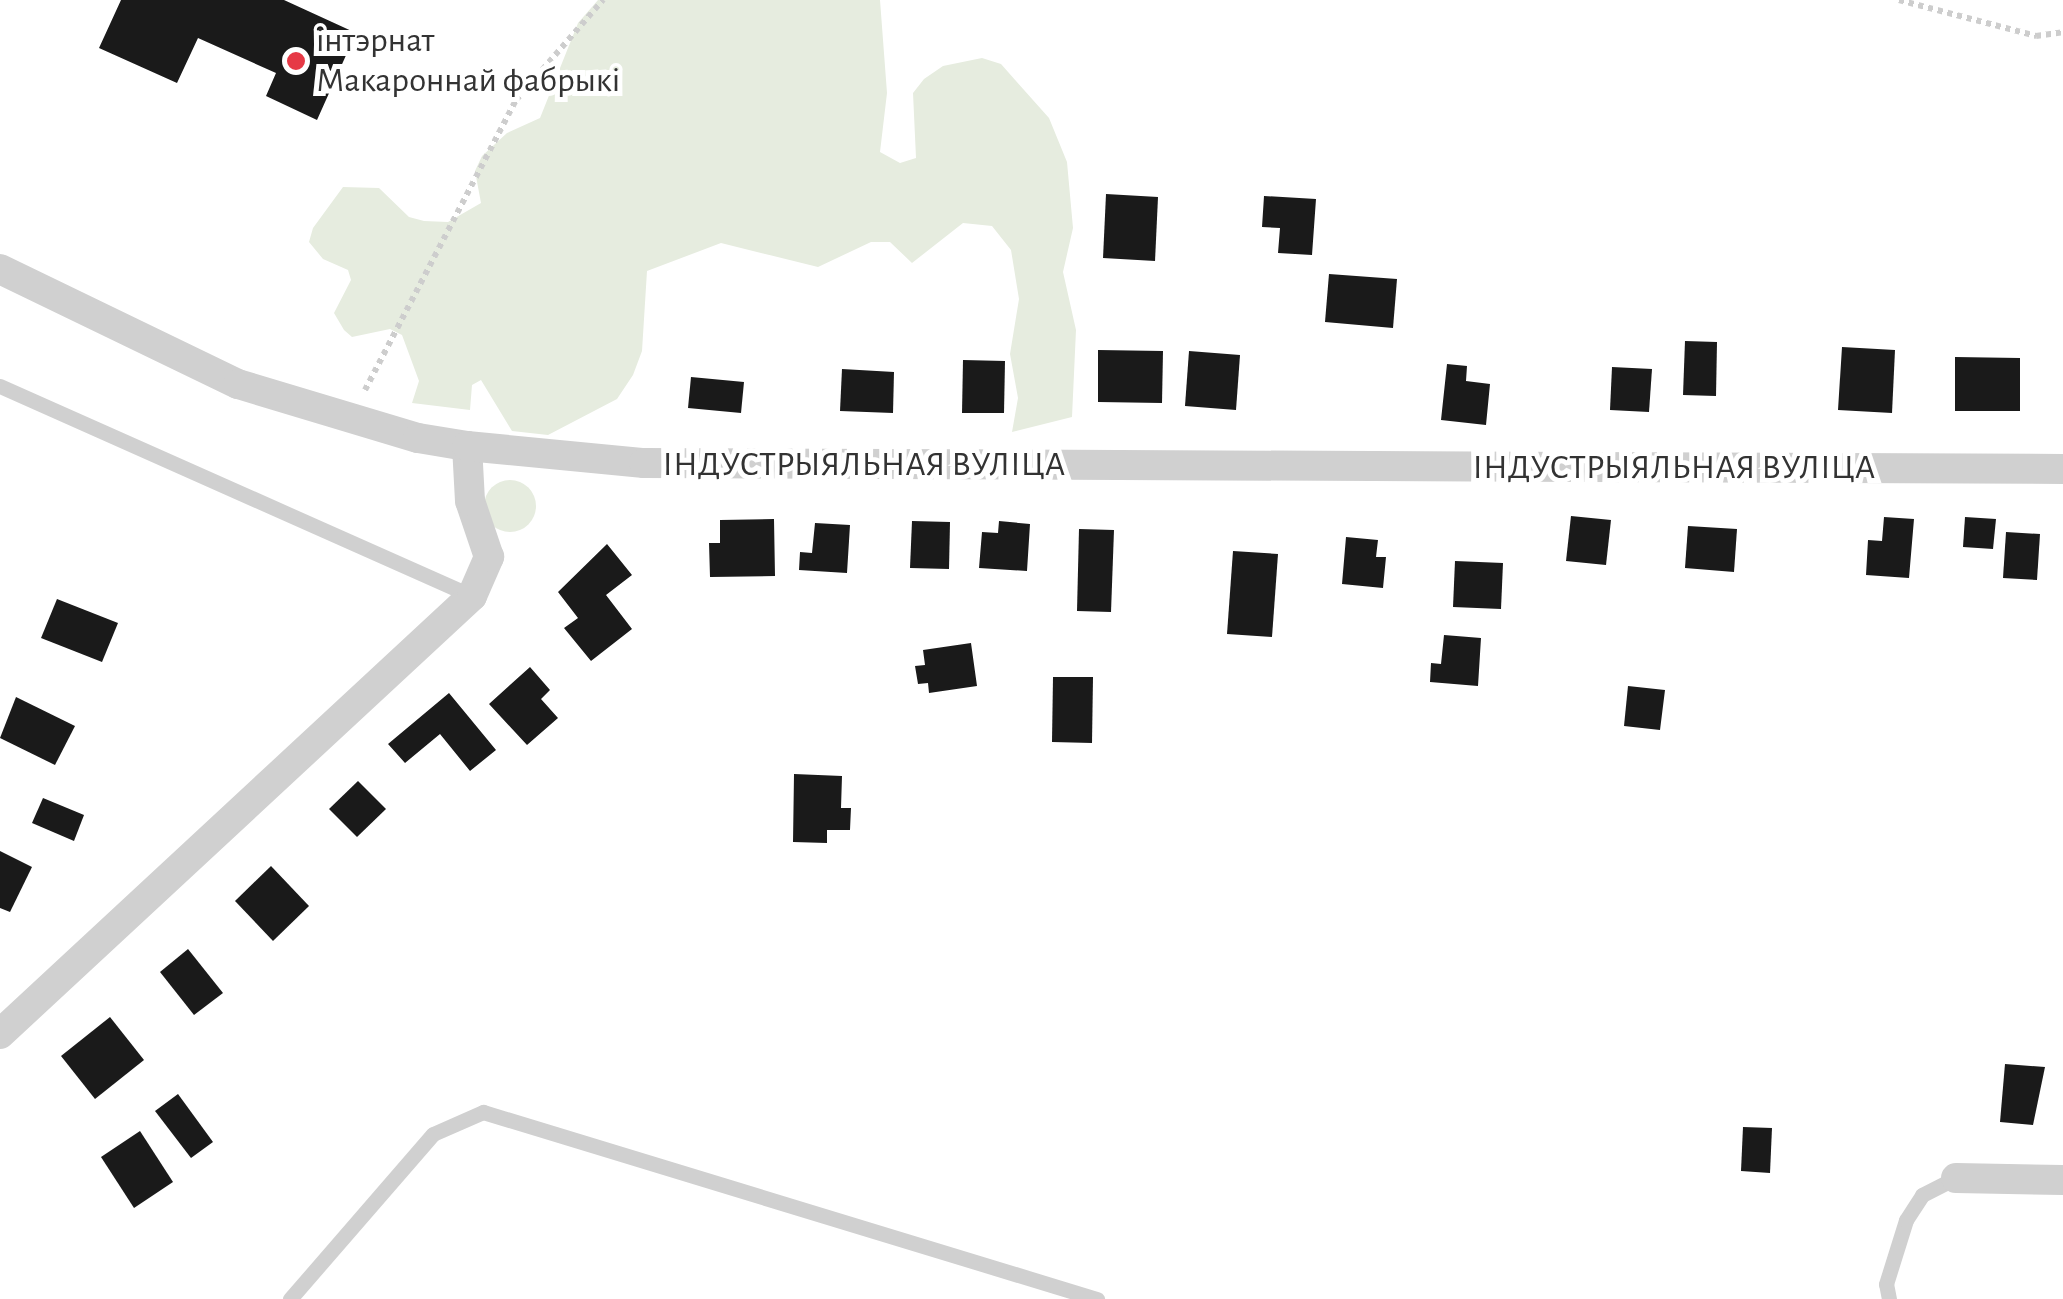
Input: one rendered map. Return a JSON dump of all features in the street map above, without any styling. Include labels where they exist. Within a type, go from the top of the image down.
[{"type":"street","name":"ІНДУСТРЫЯЛЬНАЯ ВУЛІЦА","points":[[0,269],[238,384],[350,418],[467,446],[682,464],[2063,469]]},
{"type":"street","points":[[0,1034],[472,596],[489,557],[470,501],[467,446]]},
{"type":"street","points":[[1956,1178],[2063,1180]]},
{"type":"lane","points":[[0,386],[472,596]]},
{"type":"lane","points":[[290,1299],[433,1134],[483,1112],[1096,1299]]},
{"type":"lane","points":[[1889,1299],[1886,1284],[1906,1220],[1922,1196],[1956,1178]]},
{"type":"path","points":[[350,418],[516,100],[603,0]]},
{"type":"path","points":[[1899,0],[2036,36],[2063,32]]},
{"type":"shaded area","points":[[598,0],[880,0],[887,93],[880,152],[900,163],[916,158],[913,93],[924,79],[943,66],[982,58],[1001,64],[1049,118],[1067,162],[1073,228],[1063,272],[1076,330],[1072,417],[1012,432],[1018,398],[1010,354],[1019,299],[1011,250],[992,226],[963,223],[912,263],[890,242],[871,242],[818,267],[721,243],[647,271],[642,351],[633,375],[617,399],[548,435],[512,431],[481,380],[472,385],[470,410],[412,403],[419,381],[402,335],[390,329],[352,337],[344,330],[334,313],[351,280],[348,270],[323,259],[309,242],[313,228],[343,187],[379,188],[409,217],[424,221],[448,222],[481,203],[475,171],[482,156],[507,133],[540,118],[578,23]]},
{"type":"shaded area","points":[[510,480],[529,487],[536,506],[529,525],[510,532],[491,525],[484,506],[491,487]]},
{"type":"building","name":"інтэрнат Макароннай фабрыкі","points":[[121,0],[284,0],[356,33],[317,120],[266,96],[276,73],[198,38],[177,83],[99,48]]},
{"type":"building","points":[[1106,194],[1158,197],[1155,261],[1103,258]]},
{"type":"building","points":[[1264,196],[1316,199],[1312,255],[1278,253],[1280,228],[1262,227]]},
{"type":"building","points":[[1329,274],[1397,279],[1393,328],[1325,322]]},
{"type":"building","points":[[1685,341],[1717,342],[1716,396],[1683,395]]},
{"type":"building","points":[[1842,347],[1895,350],[1892,413],[1838,410]]},
{"type":"building","points":[[1098,350],[1163,351],[1162,403],[1098,402]]},
{"type":"building","points":[[1189,351],[1240,355],[1236,410],[1185,406]]},
{"type":"building","points":[[1955,357],[2020,358],[2020,411],[1955,411]]},
{"type":"building","points":[[963,360],[1005,361],[1004,413],[962,413]]},
{"type":"building","points":[[1447,364],[1467,366],[1466,381],[1490,384],[1486,425],[1441,420]]},
{"type":"building","points":[[1612,367],[1652,369],[1649,412],[1610,410]]},
{"type":"building","points":[[842,369],[894,372],[893,413],[840,411]]},
{"type":"building","points":[[691,377],[744,382],[741,413],[688,408]]},
{"type":"building","points":[[1571,516],[1611,520],[1606,565],[1566,561]]},
{"type":"building","points":[[1884,517],[1914,519],[1909,578],[1866,575],[1868,540],[1882,541]]},
{"type":"building","points":[[1965,517],[1996,519],[1993,549],[1963,547]]},
{"type":"building","points":[[774,519],[775,576],[710,577],[709,543],[720,543],[720,520]]},
{"type":"building","points":[[912,521],[950,522],[949,569],[910,568]]},
{"type":"building","points":[[999,521],[1030,524],[1027,571],[979,568],[982,532],[998,533]]},
{"type":"building","points":[[815,523],[850,525],[847,573],[799,570],[800,552],[812,553]]},
{"type":"building","points":[[1688,526],[1737,529],[1734,572],[1685,568]]},
{"type":"building","points":[[1079,529],[1114,530],[1111,612],[1077,611]]},
{"type":"building","points":[[2006,532],[2040,534],[2037,580],[2003,578]]},
{"type":"building","points":[[1346,537],[1378,540],[1376,557],[1386,557],[1383,588],[1342,584]]},
{"type":"building","points":[[607,544],[632,575],[606,595],[632,629],[591,661],[564,628],[578,618],[558,592]]},
{"type":"building","points":[[1233,551],[1278,554],[1272,637],[1227,634]]},
{"type":"building","points":[[1455,561],[1503,563],[1501,609],[1453,607]]},
{"type":"building","points":[[57,599],[118,623],[102,662],[41,638]]},
{"type":"building","points":[[1444,635],[1481,638],[1478,686],[1430,682],[1431,663],[1441,664]]},
{"type":"building","points":[[971,643],[977,686],[929,693],[928,683],[918,684],[915,666],[925,665],[923,650]]},
{"type":"building","points":[[530,667],[550,690],[541,699],[558,718],[527,745],[489,704]]},
{"type":"building","points":[[1053,677],[1093,677],[1092,743],[1052,742]]},
{"type":"building","points":[[1628,686],[1665,690],[1660,730],[1624,726]]},
{"type":"building","points":[[449,693],[496,750],[470,771],[440,734],[405,763],[388,744]]},
{"type":"building","points":[[16,697],[75,726],[55,765],[0,738]]},
{"type":"building","points":[[794,774],[842,776],[841,808],[851,808],[850,830],[827,830],[827,843],[793,842]]},
{"type":"building","points":[[358,781],[386,809],[357,837],[329,809]]},
{"type":"building","points":[[43,798],[84,815],[74,841],[32,823]]},
{"type":"building","points":[[0,851],[32,867],[10,912],[0,908]]},
{"type":"building","points":[[271,866],[309,906],[273,941],[235,901]]},
{"type":"building","points":[[188,949],[223,993],[194,1015],[160,972]]},
{"type":"building","points":[[110,1017],[144,1060],[95,1099],[61,1056]]},
{"type":"building","points":[[2005,1064],[2045,1067],[2033,1125],[2000,1122]]},
{"type":"building","points":[[178,1094],[213,1142],[191,1158],[155,1111]]},
{"type":"building","points":[[1743,1127],[1772,1128],[1770,1173],[1741,1171]]},
{"type":"building","points":[[140,1131],[173,1182],[134,1208],[101,1157]]},
{"type":"place","name":"інтэрнат Макароннай фабрыкі","points":[[296,61]]}]
